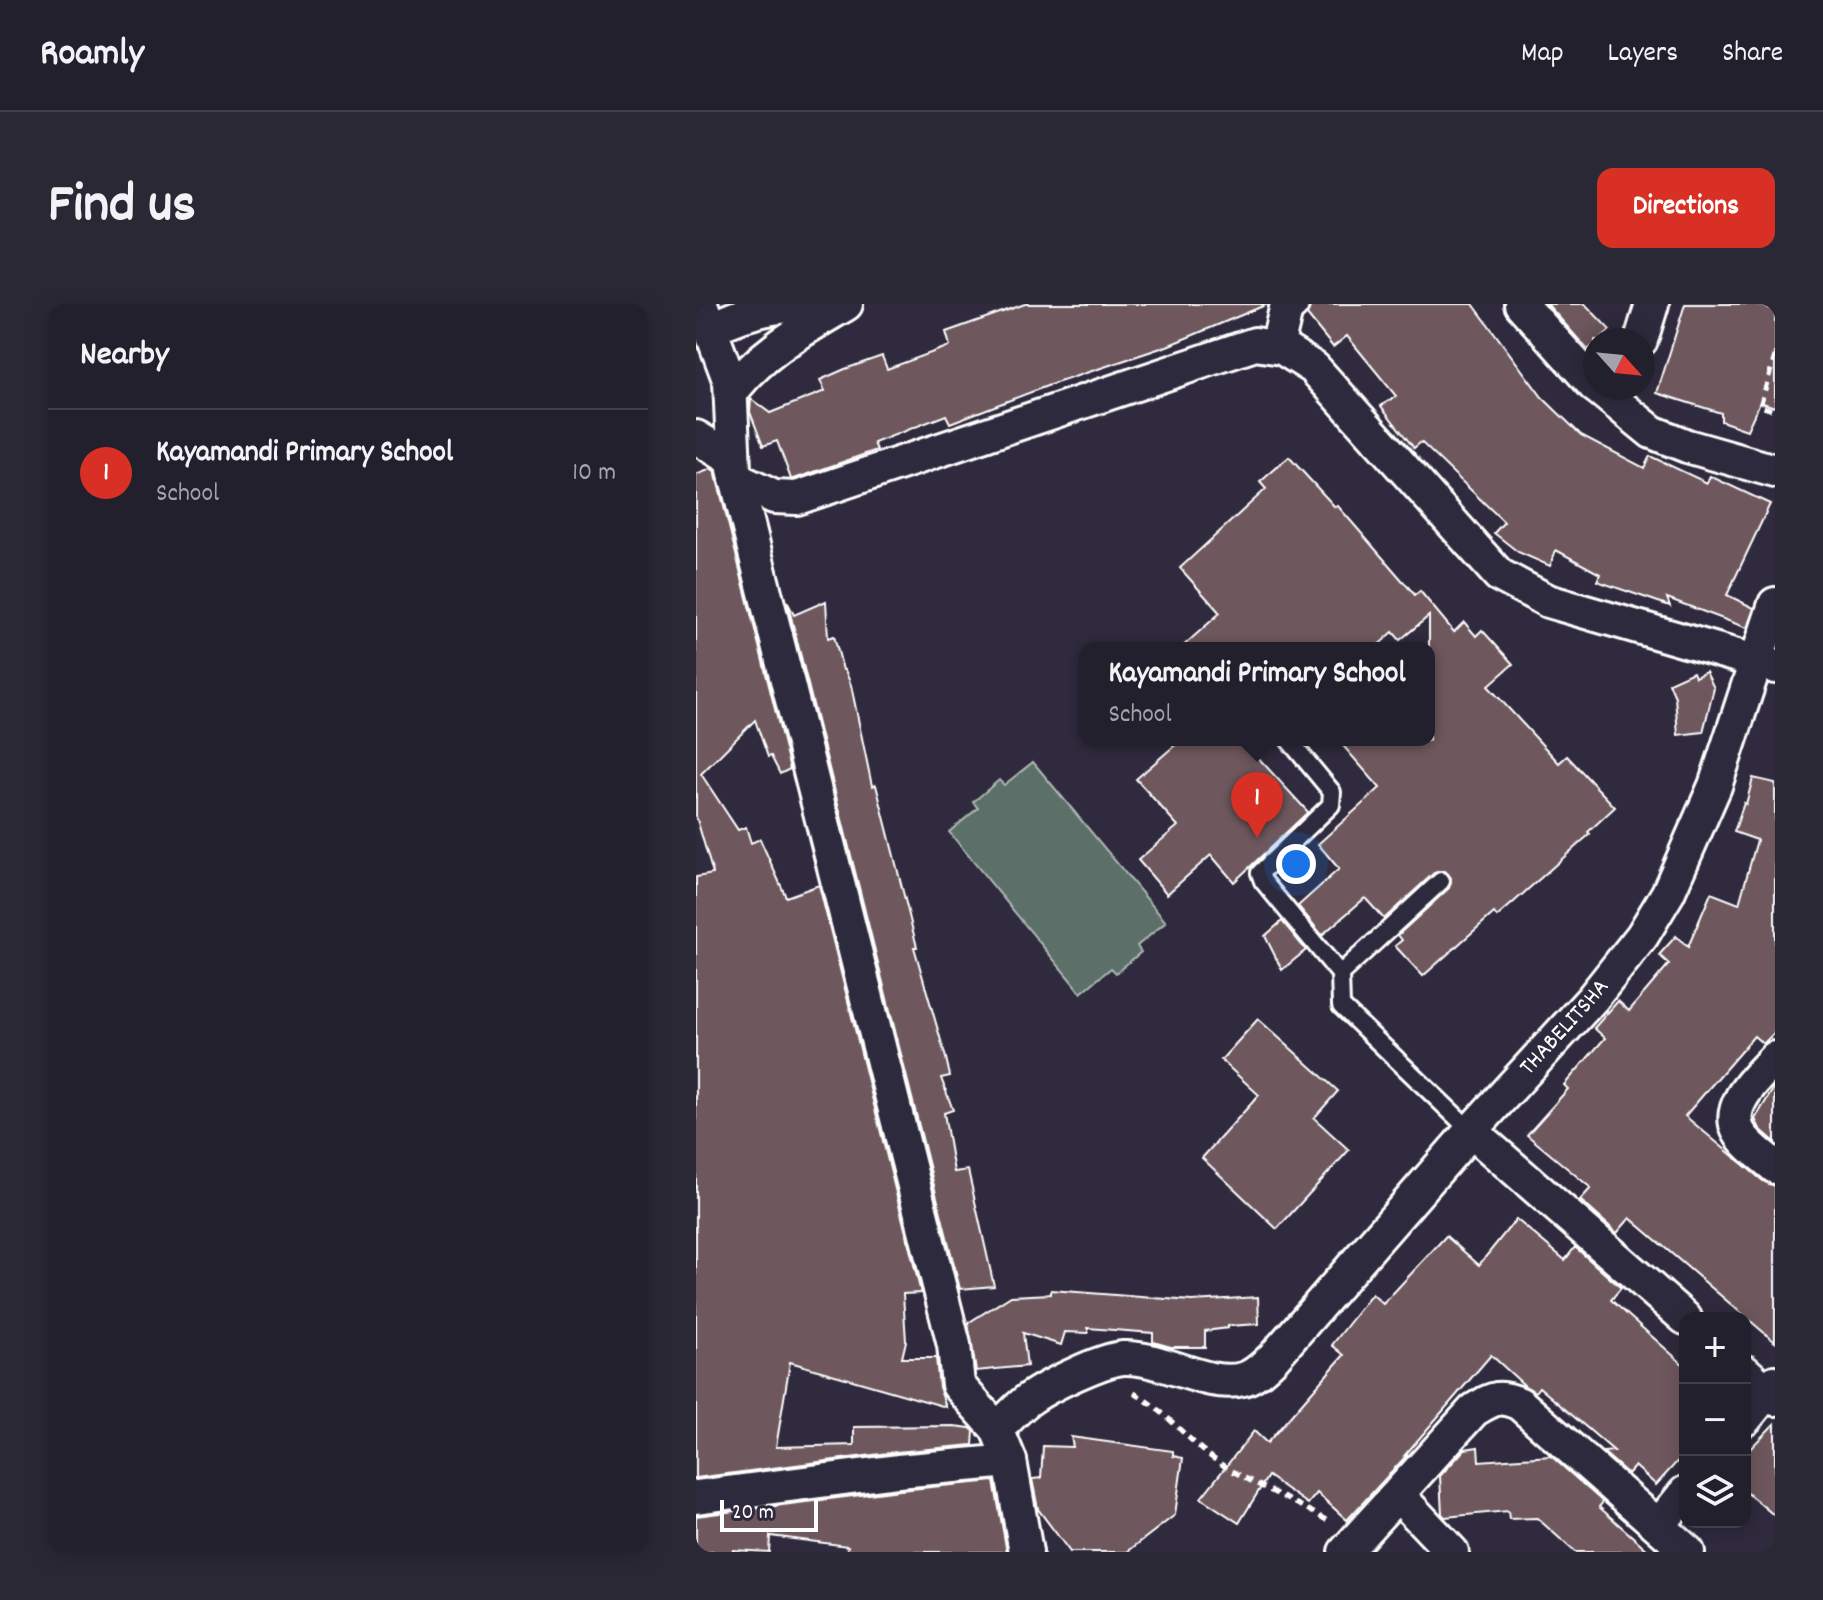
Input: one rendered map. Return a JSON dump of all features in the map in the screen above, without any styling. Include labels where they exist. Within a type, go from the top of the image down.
[{"type":"street","points":[[835,304],[769,307],[732,318],[706,317],[727,373],[731,393],[734,469],[954,1345],[958,1385],[997,1429],[1010,1461],[1026,1552]]},
{"type":"street","points":[[731,393],[768,353],[846,304]]},
{"type":"street","points":[[1277,347],[1286,309],[1292,304]]},
{"type":"street","points":[[1521,304],[1583,365]]},
{"type":"street","points":[[1645,328],[1652,304]]},
{"type":"street","points":[[696,437],[774,497],[797,498],[1255,344],[1277,347],[1314,368],[1499,575],[1548,601],[1766,664]]},
{"type":"street","points":[[1618,400],[1652,432],[1687,446],[1775,471]]},
{"type":"street","name":"THABELITSHA","points":[[1087,1370],[1123,1358],[1153,1360],[1220,1380],[1242,1380],[1273,1358],[1471,1131],[1592,999],[1642,936],[1668,893],[1766,664],[1775,604]]},
{"type":"street","points":[[1775,1058],[1742,1096],[1736,1123],[1740,1134],[1775,1167]]},
{"type":"street","points":[[1471,1131],[1679,1313]]},
{"type":"street","points":[[997,1429],[1028,1400],[1087,1370]]},
{"type":"street","points":[[1751,1409],[1765,1386]]},
{"type":"street","points":[[1351,1545],[1399,1496],[1474,1410],[1505,1397],[1520,1404],[1688,1552]]},
{"type":"street","points":[[696,1497],[898,1471],[1010,1461]]},
{"type":"street","points":[[1399,1496],[1452,1552]]},
{"type":"street","points":[[1659,1525],[1679,1500]]},
{"type":"lane","points":[[1294,746],[1332,792],[1333,798],[1331,805],[1260,873],[1263,881],[1340,974],[1341,1006],[1471,1131]]},
{"type":"lane","points":[[1340,974],[1441,881]]},
{"type":"path","points":[[1775,356],[1760,406],[1775,411]]},
{"type":"path","points":[[1087,1370],[1154,1405],[1221,1464],[1296,1501],[1351,1545]]},
{"type":"green space","points":[[1033,762],[1166,922],[1137,946],[1141,952],[1116,973],[1111,968],[1081,993],[949,832],[978,808],[973,802],[999,780],[1004,785]]},
{"type":"building","points":[[1025,304],[1268,304],[1167,346],[1047,386],[950,423],[946,415],[874,443],[877,450],[794,479],[791,479],[777,441],[763,446],[750,412],[751,399],[770,413],[825,391],[820,380],[845,369],[882,356],[887,369],[950,346],[946,332]]},
{"type":"building","points":[[1311,304],[1473,304],[1542,397],[1581,435],[1644,468],[1650,456],[1707,483],[1710,476],[1770,504],[1727,595],[1754,608],[1747,628],[1667,598],[1670,606],[1597,581],[1600,574],[1556,550],[1550,566],[1518,552],[1494,533],[1504,522],[1421,442],[1414,448],[1381,406],[1396,396],[1347,336],[1333,347],[1307,315]]},
{"type":"building","points":[[1547,304],[1585,304],[1608,328],[1583,328],[1583,344]]},
{"type":"building","points":[[1685,304],[1757,304],[1775,310],[1775,407],[1760,402],[1747,430],[1721,421],[1721,413],[1657,393]]},
{"type":"building","points":[[1289,457],[1335,507],[1337,505],[1415,595],[1420,591],[1454,632],[1464,622],[1476,636],[1482,630],[1513,664],[1488,686],[1559,763],[1567,756],[1615,807],[1588,832],[1590,834],[1497,917],[1494,913],[1423,976],[1395,946],[1402,940],[1398,935],[1449,888],[1451,878],[1445,871],[1434,873],[1384,919],[1365,898],[1322,935],[1298,906],[1339,869],[1318,844],[1380,788],[1343,746],[1435,746],[1435,642],[1429,642],[1429,616],[1400,640],[1393,632],[1382,642],[1188,642],[1220,613],[1180,568],[1266,489],[1260,482]]},
{"type":"building","points":[[711,469],[715,471],[790,769],[780,774],[771,756],[768,757],[755,720],[701,774],[738,830],[746,827],[751,843],[760,839],[786,897],[819,885],[921,1293],[903,1294],[906,1341],[902,1358],[936,1358],[939,1387],[946,1407],[790,1362],[776,1447],[854,1445],[854,1427],[970,1428],[974,1431],[973,1445],[696,1478],[696,877],[713,874],[696,816],[696,475]]},
{"type":"building","points":[[787,601],[794,615],[826,601],[828,638],[834,636],[843,670],[851,685],[872,786],[876,785],[917,947],[914,947],[946,1058],[950,1076],[941,1078],[953,1110],[944,1113],[954,1172],[968,1170],[994,1286],[960,1289]]},
{"type":"building","points":[[1693,672],[1695,677],[1706,672],[1714,688],[1703,732],[1678,735],[1675,697],[1669,683]]},
{"type":"building","points":[[1174,746],[1248,746],[1308,812],[1234,882],[1211,855],[1167,894],[1138,860],[1178,826],[1136,779]]},
{"type":"building","points":[[1753,778],[1775,783],[1775,1032],[1763,1044],[1754,1036],[1685,1116],[1763,1181],[1775,1186],[1775,1342],[1751,1321],[1751,1312],[1740,1312],[1630,1218],[1617,1233],[1580,1200],[1591,1188],[1527,1135],[1568,1089],[1564,1085],[1605,1038],[1594,1028],[1618,1001],[1629,1011],[1669,964],[1659,955],[1676,936],[1688,947],[1711,893],[1739,904],[1757,840],[1734,832]]},
{"type":"building","points":[[1282,921],[1306,950],[1282,970],[1265,936]]},
{"type":"building","points":[[1258,1019],[1338,1091],[1314,1118],[1349,1150],[1277,1229],[1202,1158],[1259,1095],[1221,1060]]},
{"type":"building","points":[[1775,1086],[1775,1142],[1760,1129],[1755,1119]]},
{"type":"building","points":[[1516,1219],[1565,1260],[1575,1247],[1621,1288],[1611,1300],[1679,1361],[1679,1460],[1656,1485],[1635,1466],[1628,1474],[1603,1452],[1614,1451],[1539,1387],[1535,1392],[1525,1386],[1491,1355],[1405,1455],[1408,1454],[1347,1520],[1317,1493],[1308,1504],[1268,1476],[1239,1523],[1201,1498],[1254,1431],[1267,1443],[1344,1355],[1332,1345],[1372,1294],[1383,1304],[1446,1236],[1479,1265]]},
{"type":"building","points":[[1051,1290],[1192,1301],[1258,1297],[1259,1324],[1205,1331],[1205,1347],[1171,1347],[1153,1342],[1153,1333],[1088,1328],[1088,1333],[1065,1332],[1061,1345],[1023,1333],[1027,1366],[976,1371],[968,1323],[1011,1296],[1051,1294]]},
{"type":"building","points":[[1775,1423],[1775,1516],[1751,1496],[1751,1448]]},
{"type":"building","points":[[1071,1437],[1173,1451],[1173,1456],[1183,1458],[1175,1515],[1127,1552],[1070,1552],[1038,1509],[1032,1479],[1041,1478],[1043,1446],[1073,1447]]},
{"type":"building","points":[[1478,1447],[1479,1461],[1551,1456],[1603,1502],[1599,1507],[1650,1552],[1575,1552],[1537,1518],[1509,1519],[1508,1511],[1445,1517],[1442,1514],[1440,1476],[1465,1449]]},
{"type":"building","points":[[994,1481],[1007,1552],[846,1552],[848,1546],[770,1536],[769,1552],[696,1552],[696,1516]]},
{"type":"place","name":"Kayamandi Primary School","points":[[1257,838]]}]
